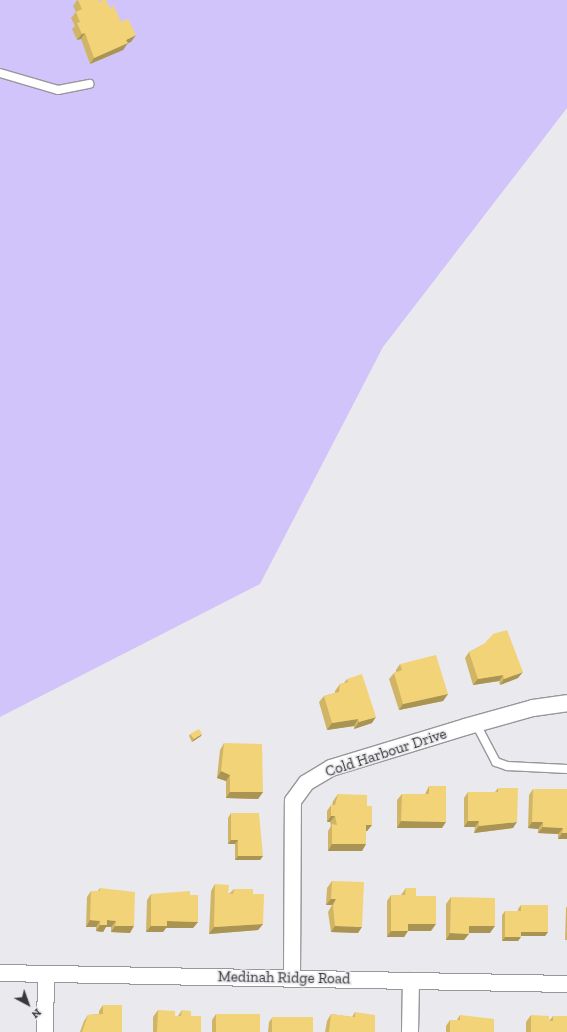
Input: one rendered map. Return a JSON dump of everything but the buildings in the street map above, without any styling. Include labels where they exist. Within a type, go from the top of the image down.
[{"type":"street","name":"Cold Harbour Drive","points":[[292,978],[293,801],[306,783],[332,768],[476,724],[567,703]]},
{"type":"street","name":"Medinah Ridge Road","points":[[0,974],[567,984]]},
{"type":"street","points":[[45,1032],[46,974]]},
{"type":"street","points":[[410,1032],[411,981]]},
{"type":"lane","points":[[0,73],[58,90],[89,84]]},
{"type":"lane","points":[[476,724],[496,762],[507,766],[567,769]]},
{"type":"shaded area","points":[[0,0],[567,0],[567,108],[383,347],[260,584],[0,717]]}]
